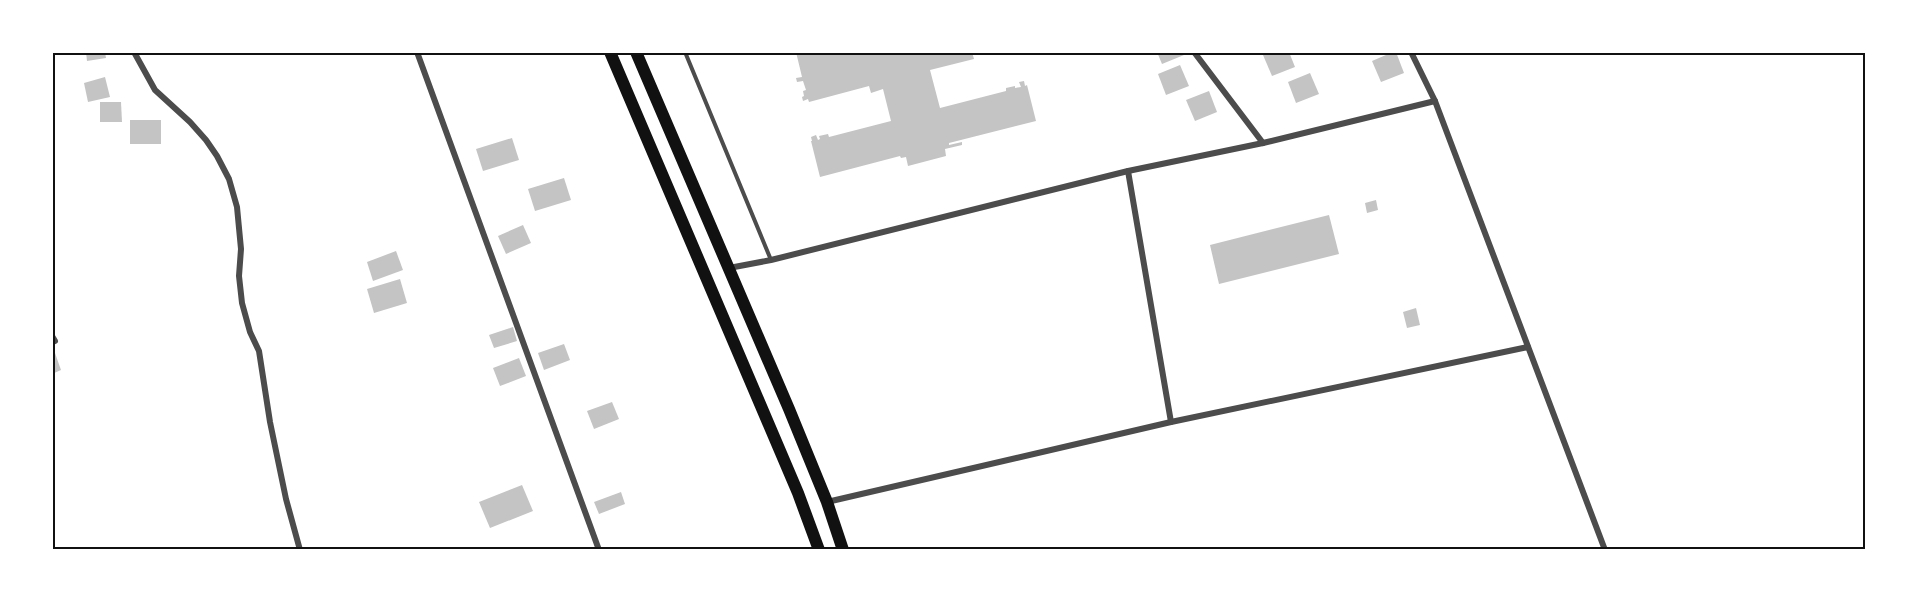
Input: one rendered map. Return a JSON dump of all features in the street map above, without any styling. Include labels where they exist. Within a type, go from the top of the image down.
[{"type":"highway","points":[[610,52],[798,493],[819,549]]},
{"type":"highway","points":[[636,52],[827,502],[843,549]]},
{"type":"street","points":[[134,52],[155,90],[206,140],[229,179],[237,207],[241,249],[239,276],[242,303],[250,332],[259,351],[270,422],[286,499],[300,549]]},
{"type":"street","points":[[417,52],[599,549]]},
{"type":"street","points":[[1194,52],[1263,143]]},
{"type":"street","points":[[1411,52],[1435,101],[1605,549]]},
{"type":"street","points":[[728,268],[771,260],[1128,171],[1263,143],[1435,101]]},
{"type":"street","points":[[1128,171],[1171,422]]},
{"type":"street","points":[[827,502],[1171,422],[1528,347]]},
{"type":"lane","points":[[685,52],[771,260]]},
{"type":"building","points":[[86,52],[105,52],[106,58],[87,61]]},
{"type":"building","points":[[796,52],[972,52],[974,59],[930,70],[940,108],[1006,91],[1006,88],[1021,87],[1019,82],[1024,81],[1036,121],[949,143],[949,145],[962,142],[962,145],[945,149],[946,156],[908,166],[906,157],[901,158],[900,156],[820,177],[811,137],[816,135],[818,140],[819,136],[828,134],[829,137],[891,121],[883,89],[871,93],[869,86],[809,102],[808,99],[803,101],[803,91],[806,90],[803,81],[797,82],[796,78],[802,77]]},
{"type":"building","points":[[1157,52],[1183,52],[1184,55],[1162,64]]},
{"type":"building","points":[[1269,52],[1289,52],[1295,67],[1272,76],[1263,55]]},
{"type":"building","points":[[1396,52],[1404,73],[1381,82],[1372,61]]},
{"type":"building","points":[[1180,65],[1189,86],[1166,95],[1158,74]]},
{"type":"building","points":[[1310,73],[1319,94],[1296,103],[1288,82]]},
{"type":"building","points":[[105,77],[110,97],[88,102],[84,83]]},
{"type":"building","points":[[1209,91],[1217,112],[1195,121],[1186,100]]},
{"type":"building","points":[[100,102],[121,102],[122,122],[100,122]]},
{"type":"building","points":[[130,120],[161,120],[161,144],[130,144]]},
{"type":"building","points":[[512,138],[519,160],[483,171],[476,149]]},
{"type":"building","points":[[564,178],[571,200],[535,211],[528,189]]},
{"type":"building","points":[[1376,200],[1378,210],[1367,213],[1365,203]]},
{"type":"building","points":[[1329,215],[1339,254],[1219,284],[1210,245]]},
{"type":"building","points":[[523,225],[531,243],[506,254],[498,236]]},
{"type":"building","points":[[396,251],[403,270],[373,281],[367,262]]},
{"type":"building","points":[[400,279],[407,303],[374,313],[367,289]]},
{"type":"building","points":[[1416,308],[1420,325],[1407,328],[1403,312]]},
{"type":"building","points":[[513,327],[517,341],[494,348],[489,335]]},
{"type":"building","points":[[564,344],[570,360],[544,370],[538,353]]},
{"type":"building","points":[[55,353],[61,370],[52,374],[52,354]]},
{"type":"building","points":[[519,358],[526,376],[500,386],[493,368]]},
{"type":"building","points":[[612,402],[619,419],[594,429],[587,411]]},
{"type":"building","points":[[522,485],[533,511],[490,528],[479,502]]},
{"type":"building","points":[[621,492],[625,504],[599,514],[594,502]]}]
